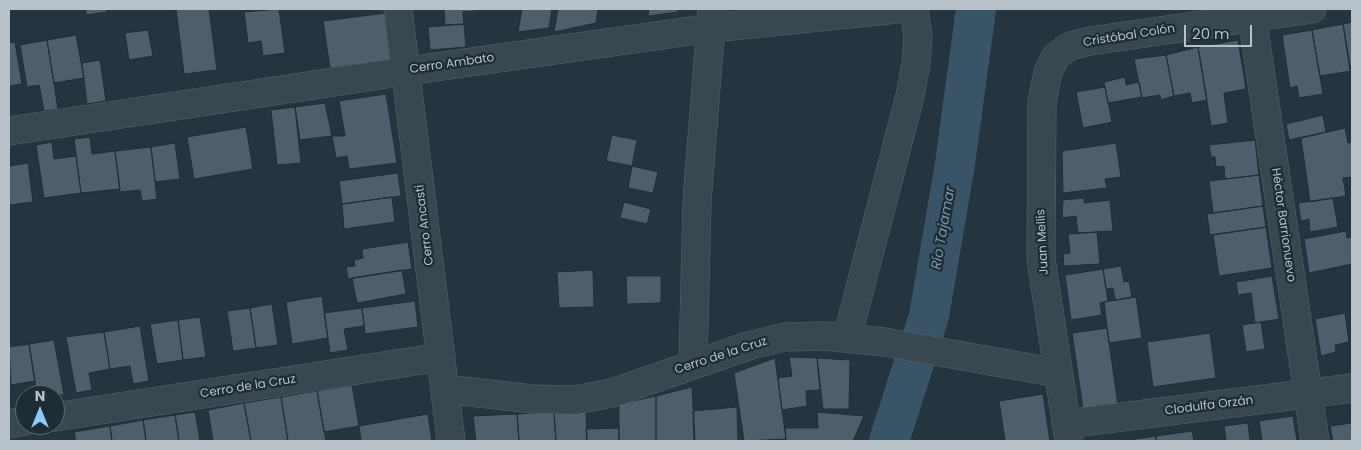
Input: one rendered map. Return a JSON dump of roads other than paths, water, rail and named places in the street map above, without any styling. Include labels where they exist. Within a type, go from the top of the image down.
[{"type":"street","name":"Cerro Ancasti","points":[[398,9],[451,441]]},
{"type":"street","name":"Cerro Ambato","points":[[9,132],[406,71],[712,18],[898,9]]},
{"type":"street","points":[[847,338],[910,96],[916,63],[918,36],[914,9]]},
{"type":"street","name":"Cristóbal Colón","points":[[1048,72],[1056,56],[1070,46],[1252,13],[1312,9]]},
{"type":"street","name":"Héctor Barrionuevo","points":[[1252,13],[1316,441]]},
{"type":"street","points":[[693,364],[697,201],[712,18]]},
{"type":"street","name":"Juan Mellis","points":[[1048,72],[1042,102],[1040,142],[1041,259],[1068,433]]},
{"type":"street","name":"Cerro de la Cruz","points":[[445,389],[532,399],[575,400],[612,393],[751,345],[784,337],[847,338],[884,342],[1058,373]]},
{"type":"street","name":"Cerro de la Cruz","points":[[65,415],[441,357]]},
{"type":"street","name":"Clodulfa Orzán","points":[[1068,433],[1352,388]]},
{"type":"waterway","name":"Río Tajamar","points":[[889,441],[929,316],[955,164],[976,9]]}]
